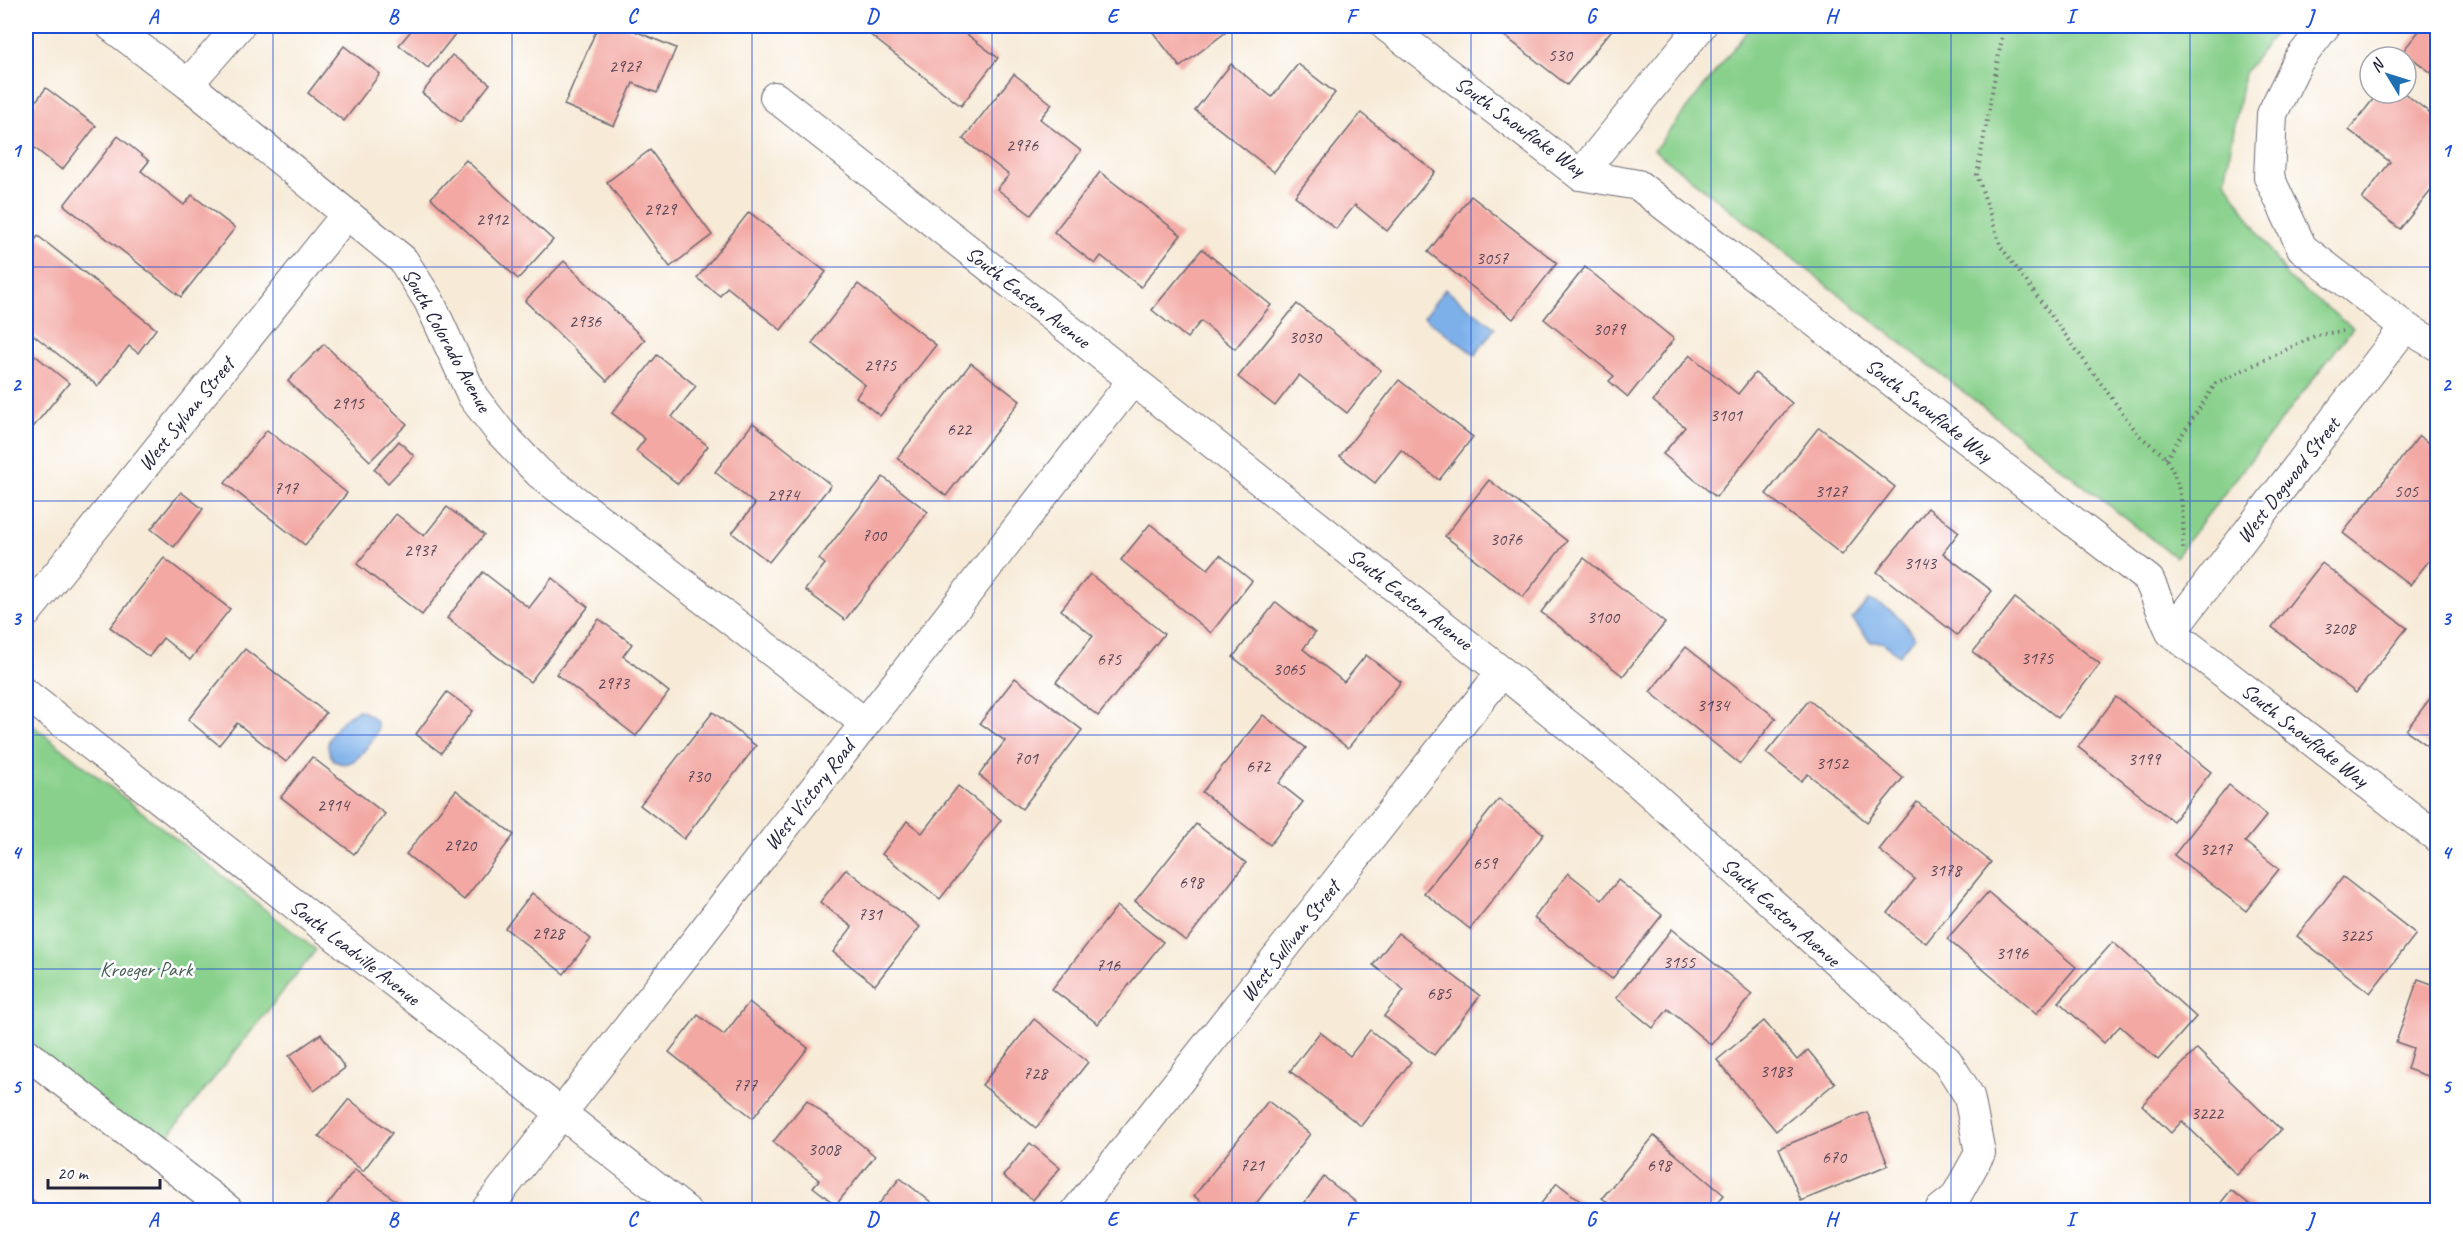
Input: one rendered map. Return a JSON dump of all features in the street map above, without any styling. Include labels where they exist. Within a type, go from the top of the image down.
[{"type":"street","name":"South Colorado Avenue","points":[[111,26],[188,84],[403,260],[429,301],[473,397],[500,432],[539,473],[865,723]]},
{"type":"street","points":[[188,84],[239,26]]},
{"type":"street","name":"South Snowflake Way","points":[[1386,26],[1580,175],[1638,185],[2149,579],[2171,632],[2438,838]]},
{"type":"street","points":[[1580,175],[1701,26]]},
{"type":"street","points":[[2325,26],[2298,61],[2272,114],[2269,177],[2302,248],[2405,327],[2438,346]]},
{"type":"street","name":"South Easton Avenue","points":[[775,97],[1638,782],[1947,1061],[1969,1096],[1980,1154],[1955,1198],[1940,1210]]},
{"type":"street","name":"West Sylvan Street","points":[[26,613],[346,214]]},
{"type":"street","name":"West Dogwood Street","points":[[2171,632],[2405,327]]},
{"type":"street","name":"West Victory Road","points":[[486,1210],[1132,380]]},
{"type":"street","name":"West Sullivan Street","points":[[1090,1206],[1502,672]]},
{"type":"street","name":"South Leadville Avenue","points":[[26,694],[685,1210]]},
{"type":"street","points":[[26,1053],[228,1210]]},
{"type":"path","points":[[2004,26],[1977,175],[2001,247],[2138,434],[2166,459],[2185,517],[2183,553]]},
{"type":"path","points":[[2166,459],[2216,382],[2317,334],[2343,331]]},
{"type":"green space","points":[[1751,26],[2281,26],[2244,73],[2225,180],[2287,277],[2353,328],[2175,557],[1654,150]]},
{"type":"green space","name":"Kroeger Park","points":[[26,720],[316,950],[159,1147],[26,1041]]},
{"type":"water","points":[[1445,289],[1495,328],[1475,355],[1424,317]]},
{"type":"water","points":[[1869,600],[1895,614],[1914,638],[1899,655],[1882,642],[1871,642],[1852,619]]},
{"type":"water","points":[[359,710],[373,718],[378,726],[377,731],[371,742],[354,761],[341,764],[334,761],[329,753],[331,736],[344,720]]},
{"type":"building","points":[[415,26],[457,26],[460,28],[428,68],[399,45]]},
{"type":"building","points":[[598,26],[623,26],[676,48],[657,93],[633,83],[614,126],[564,105]]},
{"type":"building","points":[[876,26],[956,26],[998,58],[961,106],[869,34]]},
{"type":"building","points":[[1148,26],[1234,26],[1180,67]]},
{"type":"building","points":[[1492,26],[1615,26],[1567,85]]},
{"type":"building","points":[[2423,26],[2438,26],[2438,78],[2418,63],[2418,45],[2408,45]]},
{"type":"building","points":[[344,46],[380,74],[344,121],[308,93]]},
{"type":"building","points":[[452,55],[490,84],[460,122],[422,93]]},
{"type":"building","points":[[1231,64],[1272,97],[1298,64],[1335,93],[1274,172],[1195,110]]},
{"type":"building","points":[[1014,74],[1052,104],[1040,119],[1081,151],[1031,215],[997,189],[1009,175],[963,139]]},
{"type":"building","points":[[46,88],[96,126],[62,170],[26,141],[26,114]]},
{"type":"building","points":[[2418,104],[2438,119],[2438,182],[2400,229],[2362,199],[2390,162],[2349,130],[2369,105]]},
{"type":"building","points":[[1361,113],[1435,172],[1387,231],[1355,205],[1336,229],[1295,196]]},
{"type":"building","points":[[118,136],[149,161],[141,171],[184,205],[192,195],[235,228],[181,297],[64,205]]},
{"type":"building","points":[[650,150],[712,235],[670,267],[607,182]]},
{"type":"building","points":[[466,160],[553,240],[518,279],[431,198]]},
{"type":"building","points":[[1100,172],[1181,235],[1141,287],[1101,256],[1095,264],[1054,232]]},
{"type":"building","points":[[1471,196],[1557,263],[1513,319],[1428,252]]},
{"type":"building","points":[[749,212],[826,272],[781,330],[727,287],[720,296],[697,278]]},
{"type":"building","points":[[38,236],[156,329],[138,353],[129,346],[98,386],[26,329],[26,252]]},
{"type":"building","points":[[1202,249],[1271,305],[1235,349],[1201,321],[1187,338],[1152,310]]},
{"type":"building","points":[[564,261],[645,340],[607,381],[525,301]]},
{"type":"building","points":[[1585,267],[1674,339],[1628,397],[1609,381],[1614,376],[1544,319]]},
{"type":"building","points":[[858,284],[936,345],[880,416],[856,397],[865,385],[812,343]]},
{"type":"building","points":[[1297,304],[1381,370],[1347,413],[1299,375],[1275,406],[1238,377]]},
{"type":"building","points":[[324,344],[407,424],[370,461],[288,381]]},
{"type":"building","points":[[26,348],[69,383],[26,436]]},
{"type":"building","points":[[657,355],[696,386],[672,417],[708,446],[678,484],[636,451],[645,439],[612,413]]},
{"type":"building","points":[[1690,355],[1738,394],[1755,373],[1792,403],[1716,497],[1663,454],[1685,427],[1653,401]]},
{"type":"building","points":[[971,363],[1020,401],[946,496],[897,458]]},
{"type":"building","points":[[1399,380],[1473,437],[1439,480],[1401,450],[1375,483],[1340,456]]},
{"type":"building","points":[[753,423],[831,485],[769,562],[732,533],[755,504],[715,472]]},
{"type":"building","points":[[1819,427],[1895,487],[1842,555],[1766,494]]},
{"type":"building","points":[[267,430],[347,493],[305,545],[225,483]]},
{"type":"building","points":[[2419,436],[2438,450],[2438,549],[2410,585],[2343,533]]},
{"type":"building","points":[[399,441],[414,456],[388,483],[374,469]]},
{"type":"building","points":[[883,477],[928,512],[845,620],[805,590],[825,564],[819,559]]},
{"type":"building","points":[[1489,480],[1567,541],[1523,597],[1445,536]]},
{"type":"building","points":[[181,492],[203,509],[174,547],[151,529]]},
{"type":"building","points":[[447,507],[484,535],[422,615],[357,564],[396,514],[424,536]]},
{"type":"building","points":[[1928,508],[1959,532],[1943,553],[1992,591],[1957,635],[1877,572]]},
{"type":"building","points":[[1150,524],[1208,569],[1220,555],[1252,581],[1211,633],[1121,560]]},
{"type":"building","points":[[164,558],[230,609],[190,660],[163,638],[149,657],[110,627]]},
{"type":"building","points":[[1584,558],[1665,623],[1623,676],[1541,612]]},
{"type":"building","points":[[2322,563],[2407,628],[2356,693],[2272,627]]},
{"type":"building","points":[[483,572],[529,608],[552,578],[588,607],[530,682],[447,618]]},
{"type":"building","points":[[1090,574],[1164,634],[1098,716],[1056,682],[1093,636],[1061,610]]},
{"type":"building","points":[[2015,598],[2100,664],[2058,718],[1973,652]]},
{"type":"building","points":[[1276,602],[1315,633],[1303,649],[1344,682],[1366,655],[1401,682],[1348,748],[1233,657]]},
{"type":"building","points":[[599,619],[632,644],[623,656],[669,692],[636,736],[556,674]]},
{"type":"building","points":[[1686,647],[1776,718],[1740,764],[1650,692]]},
{"type":"building","points":[[245,649],[326,713],[286,762],[237,723],[219,745],[188,720]]},
{"type":"building","points":[[1015,678],[1082,730],[1022,809],[979,775],[1005,741],[980,723]]},
{"type":"building","points":[[2438,688],[2438,753],[2406,730]]},
{"type":"building","points":[[447,692],[473,711],[441,753],[416,734]]},
{"type":"building","points":[[2116,697],[2211,772],[2173,821],[2078,747]]},
{"type":"building","points":[[1809,700],[1903,778],[1867,822],[1808,774],[1801,781],[1766,753]]},
{"type":"building","points":[[713,712],[756,746],[684,839],[640,805]]},
{"type":"building","points":[[1263,715],[1306,748],[1279,783],[1303,802],[1270,845],[1202,792]]},
{"type":"building","points":[[312,757],[385,814],[354,854],[281,797]]},
{"type":"building","points":[[2229,785],[2267,815],[2245,842],[2279,869],[2246,911],[2174,855]]},
{"type":"building","points":[[958,786],[1001,820],[940,899],[882,854],[907,821],[922,833]]},
{"type":"building","points":[[456,790],[514,835],[464,900],[406,854]]},
{"type":"building","points":[[1499,799],[1544,834],[1470,929],[1424,893]]},
{"type":"building","points":[[1917,802],[1991,862],[1926,943],[1888,913],[1915,879],[1879,850]]},
{"type":"building","points":[[1196,824],[1246,863],[1186,941],[1135,901]]},
{"type":"building","points":[[846,869],[920,927],[875,985],[833,952],[852,927],[820,902]]},
{"type":"building","points":[[1568,873],[1602,900],[1618,880],[1662,915],[1612,979],[1534,918]]},
{"type":"building","points":[[2343,877],[2416,934],[2370,993],[2297,936]]},
{"type":"building","points":[[1988,892],[2076,967],[2036,1014],[1947,939]]},
{"type":"building","points":[[532,893],[591,939],[564,974],[505,928]]},
{"type":"building","points":[[1117,906],[1163,942],[1098,1024],[1052,989]]},
{"type":"building","points":[[1672,929],[1752,994],[1711,1045],[1668,1009],[1653,1028],[1616,998]]},
{"type":"building","points":[[1398,933],[1480,996],[1434,1055],[1384,1016],[1404,990],[1373,965]]},
{"type":"building","points":[[2113,942],[2196,1017],[2158,1060],[2120,1026],[2104,1043],[2059,1002]]},
{"type":"building","points":[[2418,979],[2438,986],[2438,1080],[2407,1069],[2413,1048],[2396,1042]]},
{"type":"building","points":[[749,1002],[808,1048],[753,1118],[669,1052],[698,1015],[724,1035]]},
{"type":"building","points":[[1034,1019],[1088,1062],[1036,1128],[982,1085]]},
{"type":"building","points":[[1764,1021],[1797,1060],[1808,1050],[1835,1083],[1776,1131],[1717,1060]]},
{"type":"building","points":[[1370,1030],[1411,1062],[1361,1126],[1290,1071],[1320,1032],[1350,1056]]},
{"type":"building","points":[[321,1034],[345,1068],[314,1091],[289,1056]]},
{"type":"building","points":[[2197,1049],[2281,1130],[2237,1175],[2182,1121],[2171,1133],[2142,1105]]},
{"type":"building","points":[[349,1099],[392,1133],[363,1171],[319,1136]]},
{"type":"building","points":[[807,1100],[875,1156],[836,1205],[813,1187],[819,1180],[773,1142]]},
{"type":"building","points":[[1268,1101],[1310,1134],[1251,1210],[1212,1210],[1194,1196]]},
{"type":"building","points":[[1867,1112],[1888,1165],[1801,1201],[1779,1148]]},
{"type":"building","points":[[1654,1136],[1724,1195],[1711,1210],[1670,1210],[1665,1206],[1662,1210],[1617,1210],[1602,1198]]},
{"type":"building","points":[[1030,1143],[1060,1168],[1033,1200],[1003,1176]]},
{"type":"building","points":[[355,1169],[408,1210],[329,1210],[325,1208]]},
{"type":"building","points":[[1324,1177],[1366,1210],[1299,1210]]},
{"type":"building","points":[[900,1178],[941,1210],[874,1210]]},
{"type":"building","points":[[1557,1183],[1592,1210],[1536,1210]]},
{"type":"building","points":[[2231,1190],[2257,1210],[2215,1210]]},
{"type":"building","points":[[31,1200],[44,1210],[26,1210]]}]
